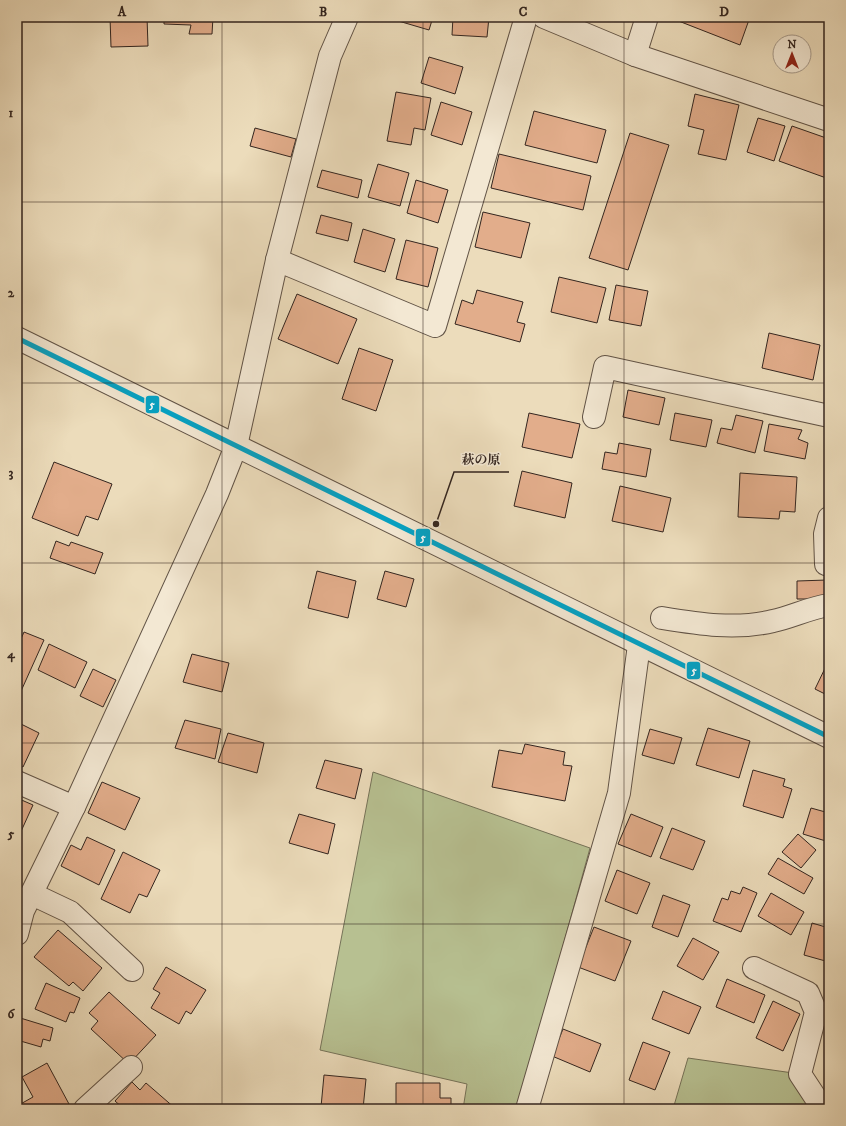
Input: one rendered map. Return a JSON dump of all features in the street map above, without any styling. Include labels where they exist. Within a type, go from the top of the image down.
[{"type":"street","points":[[17,934],[24,904],[74,807],[217,494],[236,446],[277,260],[330,56],[347,17]]},
{"type":"street","points":[[277,260],[435,326],[526,17]]},
{"type":"street","points":[[544,17],[635,55],[829,120]]},
{"type":"street","points":[[635,55],[647,17]]},
{"type":"street","points":[[17,338],[639,645],[829,737]]},
{"type":"street","points":[[594,417],[605,367],[829,416]]},
{"type":"street","points":[[829,518],[825,534],[826,564],[829,565]]},
{"type":"street","points":[[662,618],[720,627],[772,622],[818,607],[829,605]]},
{"type":"street","points":[[527,1109],[619,793],[639,645]]},
{"type":"street","points":[[17,782],[74,807]]},
{"type":"street","points":[[24,904],[70,912],[132,970]]},
{"type":"street","points":[[754,968],[808,993],[816,1012],[800,1074],[823,1109]]},
{"type":"street","points":[[85,1109],[131,1067]]},
{"type":"green space","points":[[373,772],[590,848],[518,1109],[463,1109],[467,1084],[320,1050]]},
{"type":"green space","points":[[688,1058],[800,1074],[824,1109],[673,1109]]},
{"type":"building","points":[[110,17],[147,17],[148,46],[111,47]]},
{"type":"building","points":[[164,17],[213,17],[212,34],[189,34],[191,25],[164,24]]},
{"type":"building","points":[[396,17],[433,17],[429,30],[395,20]]},
{"type":"building","points":[[453,17],[489,17],[487,37],[452,35]]},
{"type":"building","points":[[677,17],[750,17],[740,45],[676,20]]},
{"type":"building","points":[[429,57],[463,67],[455,94],[421,83]]},
{"type":"building","points":[[396,92],[431,98],[425,130],[414,128],[411,145],[387,141]]},
{"type":"building","points":[[695,94],[739,105],[726,160],[698,154],[704,130],[688,126]]},
{"type":"building","points":[[441,102],[472,112],[462,145],[431,135]]},
{"type":"building","points":[[534,111],[606,130],[597,163],[525,145]]},
{"type":"building","points":[[758,118],[785,126],[774,161],[747,152]]},
{"type":"building","points":[[792,126],[829,139],[829,179],[779,161]]},
{"type":"building","points":[[255,128],[296,139],[291,157],[250,146]]},
{"type":"building","points":[[630,133],[669,145],[628,270],[589,258]]},
{"type":"building","points":[[499,154],[591,176],[583,210],[491,188]]},
{"type":"building","points":[[378,164],[409,173],[400,206],[368,197]]},
{"type":"building","points":[[322,170],[362,180],[358,198],[317,187]]},
{"type":"building","points":[[416,180],[448,190],[438,223],[407,213]]},
{"type":"building","points":[[483,212],[530,223],[521,258],[475,247]]},
{"type":"building","points":[[321,215],[352,223],[348,241],[316,233]]},
{"type":"building","points":[[363,229],[395,239],[385,272],[354,262]]},
{"type":"building","points":[[406,240],[438,248],[428,287],[396,279]]},
{"type":"building","points":[[559,277],[606,288],[597,323],[551,312]]},
{"type":"building","points":[[616,285],[648,291],[641,326],[609,320]]},
{"type":"building","points":[[477,290],[523,302],[517,322],[525,324],[520,342],[455,324],[462,300],[473,304]]},
{"type":"building","points":[[297,294],[357,319],[338,364],[278,339]]},
{"type":"building","points":[[769,333],[820,345],[813,380],[762,368]]},
{"type":"building","points":[[359,348],[393,360],[376,411],[342,399]]},
{"type":"building","points":[[628,390],[665,398],[659,425],[623,417]]},
{"type":"building","points":[[529,413],[580,424],[572,458],[522,447]]},
{"type":"building","points":[[675,413],[712,420],[706,447],[670,440]]},
{"type":"building","points":[[736,415],[763,421],[755,453],[717,443],[721,428],[732,430]]},
{"type":"building","points":[[769,424],[802,430],[798,439],[808,443],[805,459],[764,451]]},
{"type":"building","points":[[619,443],[651,449],[646,477],[602,469],[605,452],[617,454]]},
{"type":"building","points":[[54,462],[112,484],[98,520],[86,516],[78,536],[32,518]]},
{"type":"building","points":[[522,471],[572,483],[565,518],[514,506]]},
{"type":"building","points":[[740,473],[797,477],[795,512],[780,511],[779,519],[738,517]]},
{"type":"building","points":[[620,486],[671,498],[663,532],[612,521]]},
{"type":"building","points":[[56,541],[69,546],[71,542],[103,553],[95,574],[50,558]]},
{"type":"building","points":[[317,571],[356,581],[348,618],[308,608]]},
{"type":"building","points":[[385,571],[414,579],[406,607],[377,599]]},
{"type":"building","points":[[827,580],[827,599],[797,599],[797,581]]},
{"type":"building","points":[[24,632],[44,640],[17,700],[17,648]]},
{"type":"building","points":[[49,644],[87,662],[75,688],[38,670]]},
{"type":"building","points":[[192,654],[229,663],[222,692],[183,682]]},
{"type":"building","points":[[829,660],[829,696],[815,689]]},
{"type":"building","points":[[93,669],[116,680],[103,707],[80,696]]},
{"type":"building","points":[[185,720],[221,729],[215,759],[175,748]]},
{"type":"building","points":[[17,722],[39,733],[23,767],[17,764]]},
{"type":"building","points":[[708,728],[750,741],[739,778],[696,765]]},
{"type":"building","points":[[650,729],[682,738],[674,764],[642,755]]},
{"type":"building","points":[[228,733],[264,743],[257,773],[218,762]]},
{"type":"building","points":[[525,744],[565,752],[563,765],[572,766],[565,801],[492,787],[499,750],[522,754]]},
{"type":"building","points":[[325,760],[362,769],[355,799],[316,788]]},
{"type":"building","points":[[753,770],[785,779],[783,786],[792,789],[783,818],[743,806]]},
{"type":"building","points":[[102,782],[140,798],[125,830],[88,813]]},
{"type":"building","points":[[17,798],[33,805],[18,838],[17,838]]},
{"type":"building","points":[[811,808],[829,813],[829,842],[803,834]]},
{"type":"building","points":[[299,814],[335,824],[328,854],[289,843]]},
{"type":"building","points":[[631,814],[663,827],[651,857],[618,844]]},
{"type":"building","points":[[672,828],[705,841],[693,870],[660,858]]},
{"type":"building","points":[[798,834],[816,850],[801,868],[782,852]]},
{"type":"building","points":[[87,837],[115,850],[99,885],[61,866],[71,845],[81,850]]},
{"type":"building","points":[[123,852],[160,870],[147,897],[139,894],[130,913],[101,899]]},
{"type":"building","points":[[778,858],[813,878],[804,894],[768,874]]},
{"type":"building","points":[[617,870],[650,883],[637,914],[605,901]]},
{"type":"building","points":[[743,887],[757,893],[741,932],[713,921],[722,898],[728,900],[731,891],[740,894]]},
{"type":"building","points":[[771,893],[804,912],[791,935],[758,916]]},
{"type":"building","points":[[663,895],[690,905],[678,937],[652,927]]},
{"type":"building","points":[[812,923],[829,928],[829,962],[804,955]]},
{"type":"building","points":[[594,927],[631,941],[615,981],[578,967]]},
{"type":"building","points":[[58,930],[102,968],[83,991],[73,982],[69,986],[34,957]]},
{"type":"building","points":[[693,938],[719,952],[703,980],[677,966]]},
{"type":"building","points":[[166,967],[206,990],[191,1014],[186,1011],[179,1024],[151,1008],[160,993],[153,989]]},
{"type":"building","points":[[727,979],[765,995],[754,1023],[716,1007]]},
{"type":"building","points":[[46,983],[80,998],[74,1013],[70,1012],[66,1022],[35,1009]]},
{"type":"building","points":[[663,991],[701,1007],[689,1034],[652,1019]]},
{"type":"building","points":[[109,992],[156,1035],[129,1064],[91,1029],[98,1021],[89,1013]]},
{"type":"building","points":[[773,1001],[800,1014],[783,1051],[756,1038]]},
{"type":"building","points":[[17,1017],[53,1028],[50,1041],[43,1039],[41,1047],[17,1040]]},
{"type":"building","points":[[563,1029],[601,1044],[590,1072],[552,1056]]},
{"type":"building","points":[[643,1042],[670,1052],[655,1090],[629,1080]]},
{"type":"building","points":[[829,1055],[829,1069],[825,1068]]},
{"type":"building","points":[[47,1063],[69,1104],[60,1109],[17,1109],[17,1106],[33,1097],[22,1077]]},
{"type":"building","points":[[324,1075],[366,1079],[363,1109],[321,1107]]},
{"type":"building","points":[[132,1082],[140,1090],[146,1083],[176,1109],[124,1109],[115,1101]]},
{"type":"building","points":[[396,1083],[440,1083],[440,1098],[451,1098],[451,1109],[396,1109]]},
{"type":"transit line","name":"5","points":[[17,338],[829,737]]},
{"type":"place","name":"萩の原","points":[[436,524]]}]
